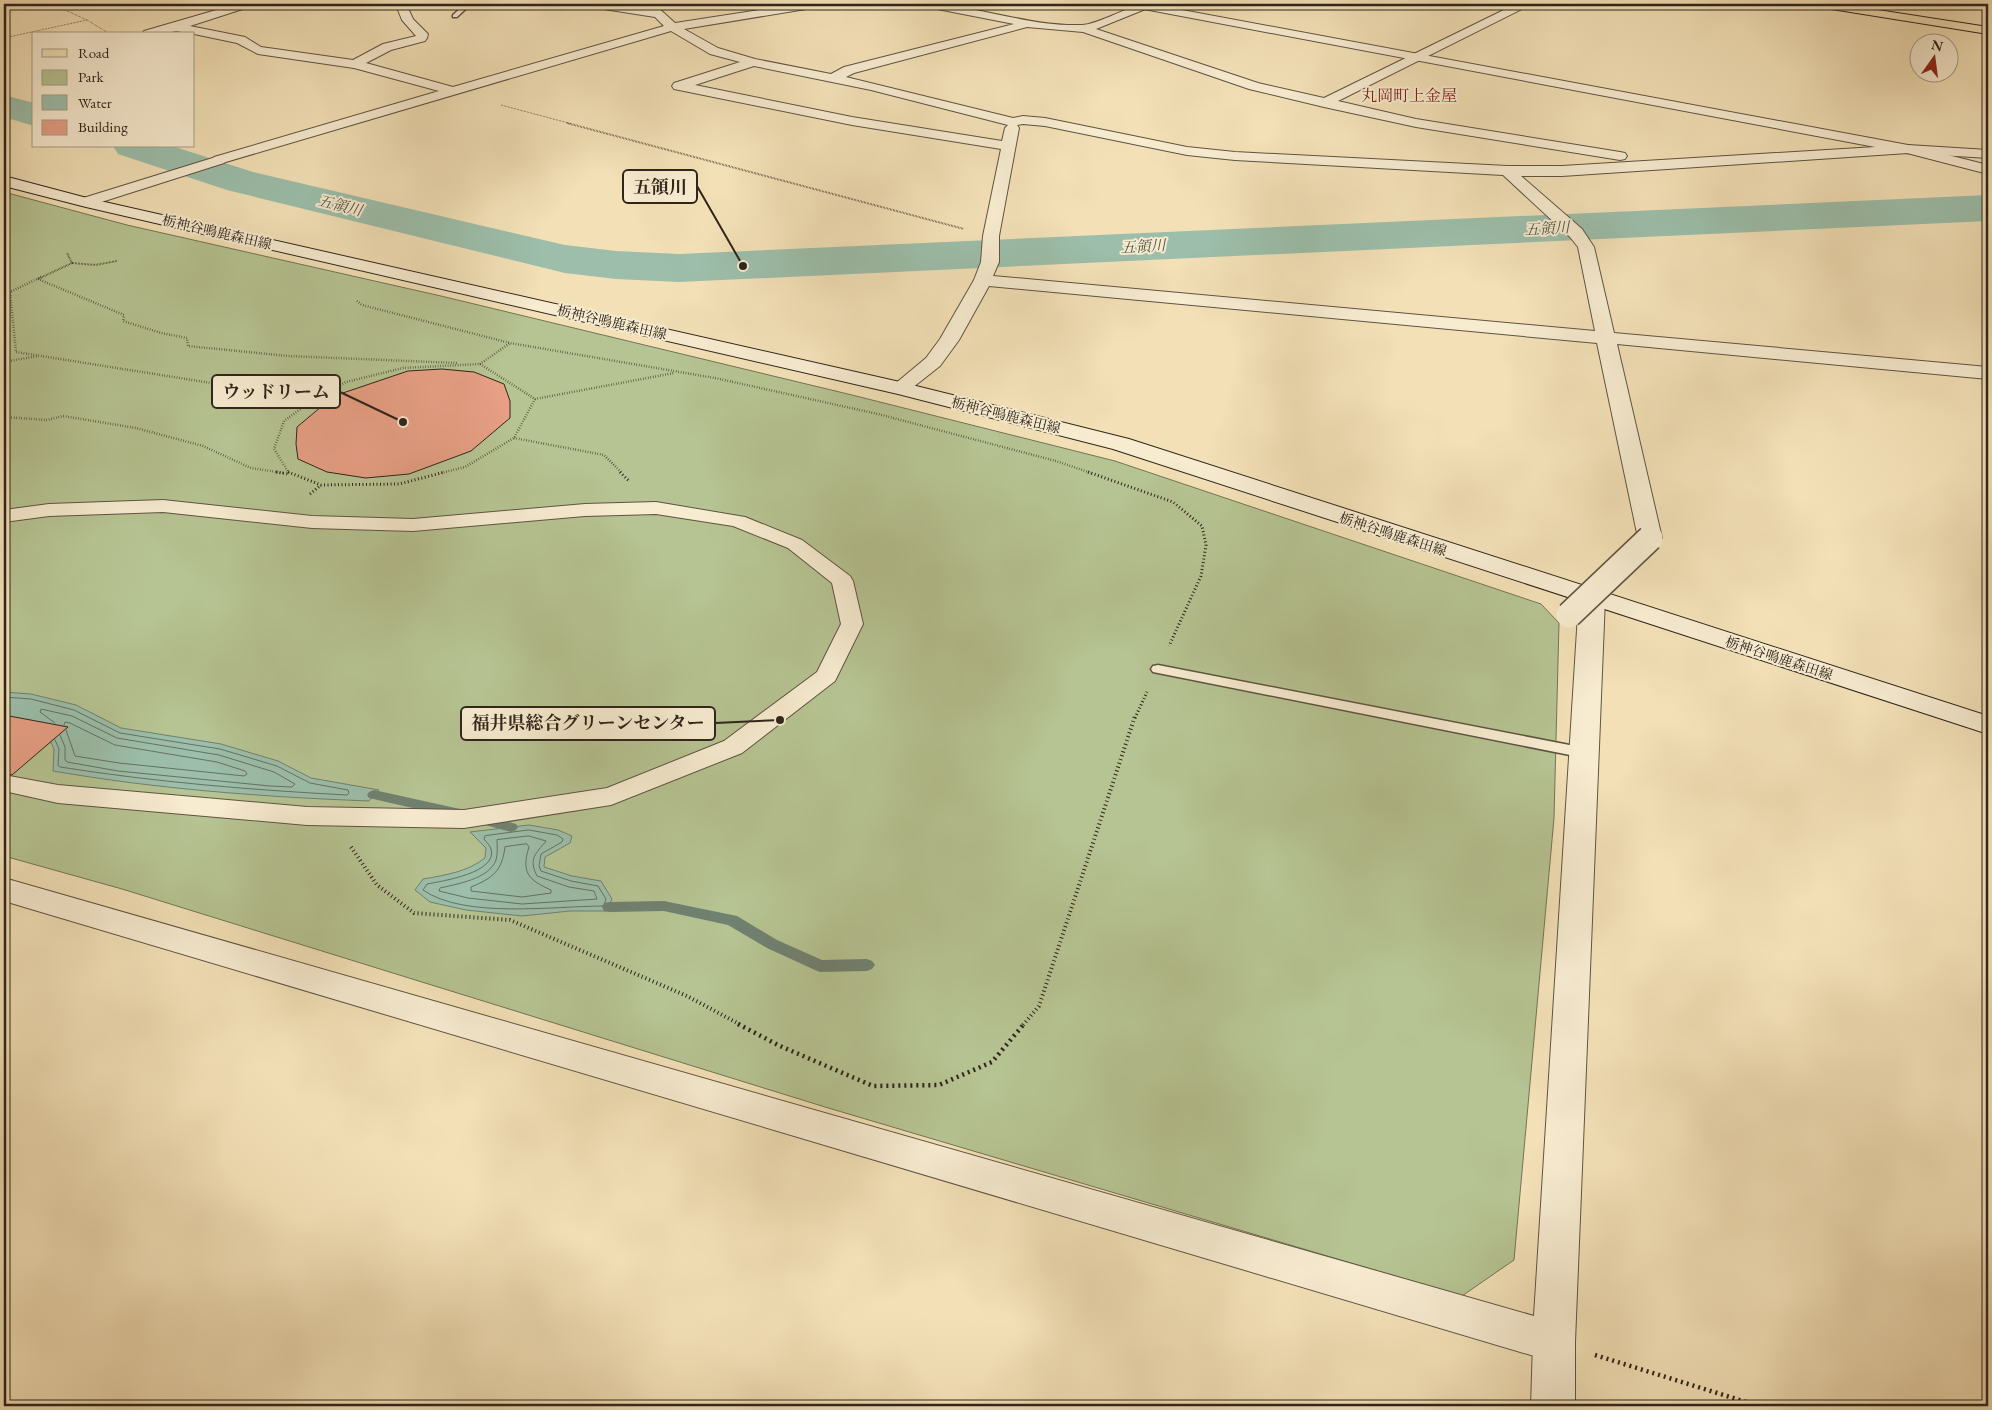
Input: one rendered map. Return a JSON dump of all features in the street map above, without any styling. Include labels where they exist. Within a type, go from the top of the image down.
[{"type":"main road","points":[[1819,4],[1988,31]]},
{"type":"street","points":[[156,32],[248,4]]},
{"type":"street","points":[[355,64],[388,47],[421,38],[422,34],[408,20],[403,8],[395,4]]},
{"type":"street","points":[[592,4],[659,14]]},
{"type":"street","points":[[648,4],[672,27],[714,51],[753,62],[872,86],[1013,122],[1024,120],[1046,122],[1187,151],[1235,156],[1506,171],[1562,171],[1908,149],[1988,154]]},
{"type":"street","points":[[86,202],[219,160],[672,27],[818,4]]},
{"type":"street","points":[[927,4],[1030,24],[1085,29],[1254,86],[1416,123],[1666,164]]},
{"type":"street","points":[[1324,102],[1524,4]]},
{"type":"street","points":[[1085,29],[1142,5],[1908,149],[1988,170]]},
{"type":"street","points":[[831,79],[849,70],[1030,24]]},
{"type":"street","points":[[176,27],[242,40],[258,50],[355,64],[454,91]]},
{"type":"street","points":[[753,62],[679,86],[852,121],[1008,146]]},
{"type":"street","points":[[900,388],[933,362],[950,340],[983,280],[990,262],[991,236],[1013,122]]},
{"type":"street","points":[[1506,171],[1576,233],[1586,247],[1650,538],[1581,606],[1585,753],[1554,1342],[1553,1406]]},
{"type":"street","name":"栃神谷鳴鹿森田線","points":[[4,181],[86,202],[900,388],[1121,444],[1581,606],[1988,724]]},
{"type":"street","points":[[983,280],[1988,373]]},
{"type":"street","points":[[4,516],[49,510],[163,506],[312,522],[412,525],[585,510],[656,508],[738,521],[795,544],[842,581],[852,624],[827,676],[734,747],[611,796],[464,819],[307,816],[58,794],[4,783]]},
{"type":"street","points":[[4,890],[1554,1342]]},
{"type":"lane","points":[[455,16],[468,4]]},
{"type":"lane","points":[[1158,669],[1585,753]]},
{"type":"path","points":[[52,4],[87,20],[107,32]]},
{"type":"path","points":[[4,38],[87,20]]},
{"type":"path","points":[[454,91],[870,205],[991,236]]},
{"type":"path","points":[[67,253],[72,262]]},
{"type":"path","points":[[4,294],[72,262],[95,266],[117,261]]},
{"type":"path","points":[[38,279],[124,315],[123,321],[162,334],[187,338],[188,346],[260,355],[365,361],[480,364],[535,398],[677,372]]},
{"type":"path","points":[[10,292],[16,352],[313,400]]},
{"type":"path","points":[[289,474],[274,449],[284,421],[313,400],[346,382],[403,368],[480,364],[510,343]]},
{"type":"path","points":[[4,362],[40,356]]},
{"type":"path","points":[[4,417],[47,420],[63,416],[136,428],[203,446],[251,468],[289,474],[321,485],[399,484],[465,466],[514,438],[535,398]]},
{"type":"path","points":[[514,438],[604,455],[656,508]]},
{"type":"path","points":[[1554,1342],[1759,1406]]},
{"type":"green space","points":[[4,192],[127,225],[441,296],[852,395],[1115,461],[1541,604],[1559,623],[1554,818],[1514,1260],[1462,1296],[825,1107],[122,889],[4,856]]},
{"type":"water","points":[[4,692],[31,694],[76,705],[121,728],[221,744],[278,761],[311,778],[379,790],[369,801],[290,797],[131,783],[53,771],[54,749],[44,728],[4,716]]},
{"type":"water","points":[[529,825],[558,830],[572,836],[570,843],[545,857],[544,867],[572,876],[601,881],[612,899],[607,911],[570,911],[522,916],[466,910],[430,902],[415,890],[423,879],[464,870],[485,858],[486,848],[470,832]]},
{"type":"building","points":[[442,369],[474,372],[504,384],[510,401],[510,418],[471,451],[409,474],[366,478],[327,472],[298,459],[296,444],[297,427],[334,396],[408,371]]},
{"type":"building","points":[[4,715],[68,727],[12,775],[4,773]]},
{"type":"waterway","name":"五領川","points":[[4,106],[32,114]]},
{"type":"waterway","name":"五領川","points":[[138,148],[241,181],[565,259],[616,265],[679,268],[1988,208]]},
{"type":"waterway","points":[[374,795],[460,814]]},
{"type":"waterway","points":[[479,819],[511,827]]},
{"type":"waterway","points":[[609,907],[664,906],[732,920],[772,944],[820,966],[867,965]]},
{"type":"place","name":"五領川","points":[[743,266]]},
{"type":"place","name":"ウッドリーム","points":[[403,422]]},
{"type":"place","name":"福井県総合グリーンセンター","points":[[780,720]]},
{"type":"district","name":"丸岡町上金屋","points":[[1409,95]]}]
